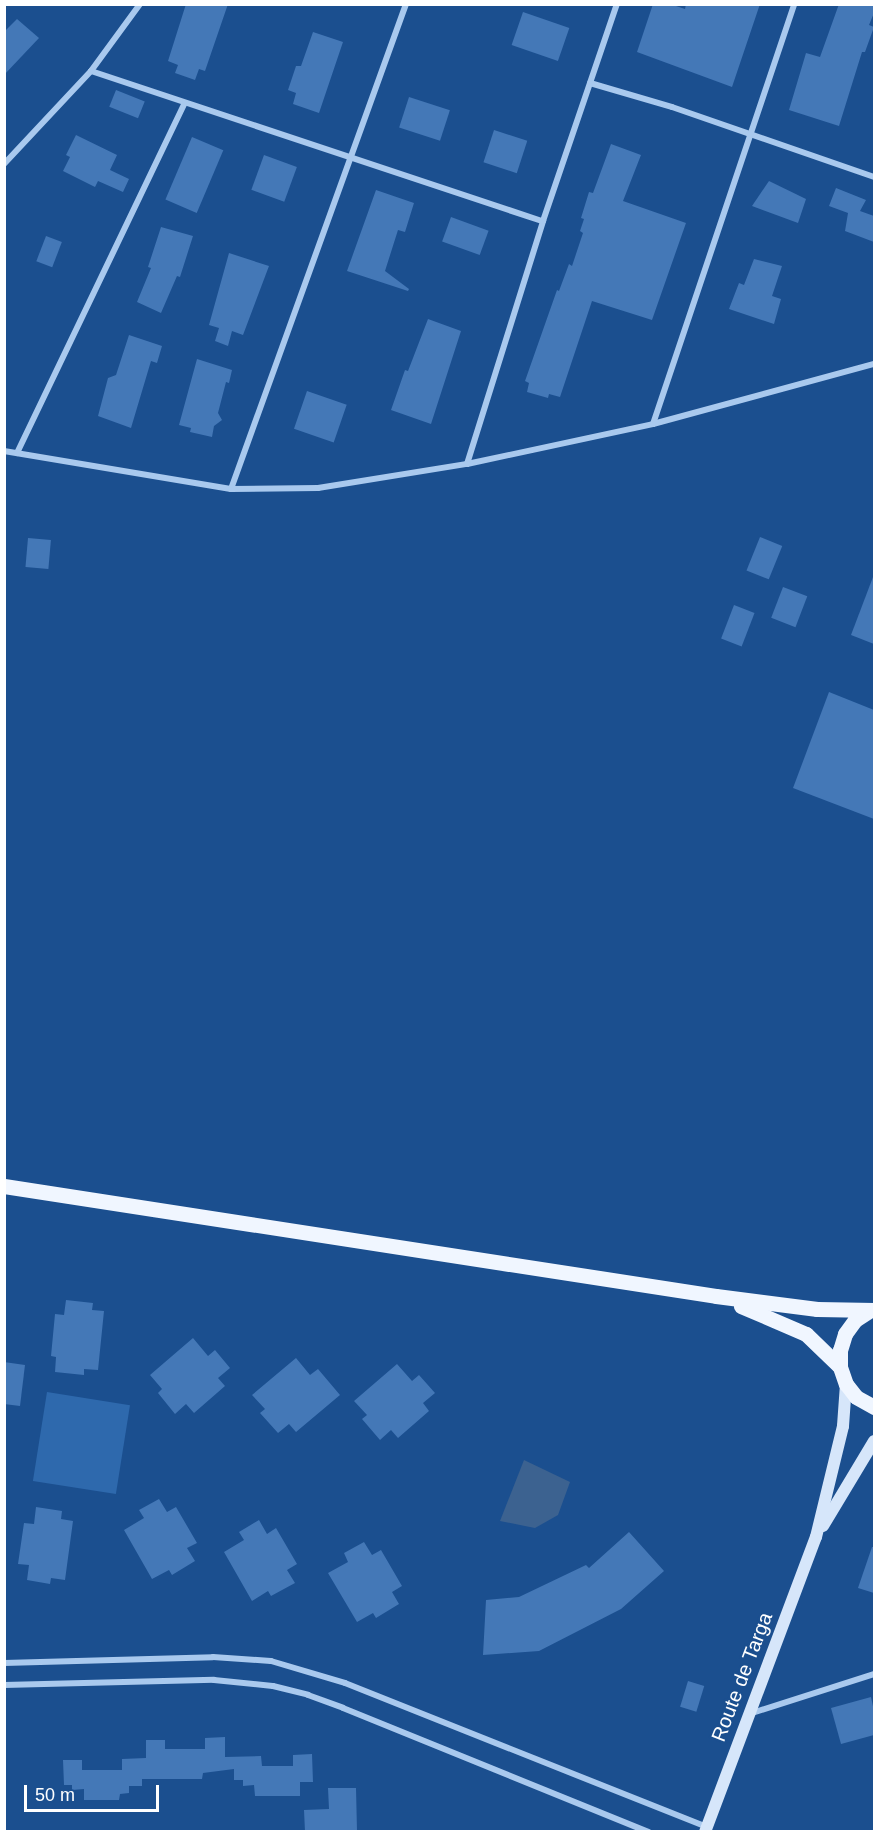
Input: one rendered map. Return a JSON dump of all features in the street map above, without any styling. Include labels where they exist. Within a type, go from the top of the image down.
[{"type":"main road","points":[[4,1186],[716,1296],[817,1309],[872,1310]]},
{"type":"main road","points":[[716,1296],[765,1314],[806,1334],[840,1367]]},
{"type":"main road","points":[[872,1310],[855,1320],[845,1334],[840,1350],[840,1367],[846,1383],[856,1397],[874,1407]]},
{"type":"main road","name":"Route de Targa","points":[[705,1829],[816,1537],[843,1426],[846,1383]]},
{"type":"main road","name":"Route de Targa","points":[[816,1537],[874,1441]]},
{"type":"street","points":[[4,164],[91,71],[140,4]]},
{"type":"street","points":[[231,489],[353,158],[406,4]]},
{"type":"street","points":[[467,464],[543,221],[617,4]]},
{"type":"street","points":[[653,424],[794,4]]},
{"type":"street","points":[[91,71],[184,104],[543,221]]},
{"type":"street","points":[[590,83],[672,107],[874,177]]},
{"type":"street","points":[[17,453],[184,104]]},
{"type":"street","points":[[4,451],[231,489],[318,488],[467,464],[653,424],[874,364]]},
{"type":"street","points":[[4,1663],[213,1657],[271,1661],[345,1683],[705,1829]]},
{"type":"street","points":[[748,1714],[874,1674]]},
{"type":"street","points":[[4,1685],[214,1680],[273,1686],[343,1708],[650,1832]]},
{"type":"shaded area","points":[[47,1392],[130,1405],[116,1494],[33,1481]]},
{"type":"shaded area","points":[[524,1460],[570,1482],[558,1515],[535,1528],[500,1521]]},
{"type":"building","points":[[186,4],[228,4],[205,71],[199,69],[195,80],[175,73],[178,65],[168,61]]},
{"type":"building","points":[[653,4],[670,4],[685,9],[686,4],[760,4],[732,87],[637,52]]},
{"type":"building","points":[[839,4],[874,4],[874,13],[869,25],[874,27],[865,52],[862,52],[839,126],[789,110],[806,53],[820,57]]},
{"type":"building","points":[[523,12],[569,28],[558,61],[512,45]]},
{"type":"building","points":[[17,19],[39,38],[4,75],[4,32]]},
{"type":"building","points":[[313,32],[343,42],[319,113],[293,104],[296,93],[288,90],[296,66],[301,66]]},
{"type":"building","points":[[116,90],[145,102],[138,118],[109,107]]},
{"type":"building","points":[[409,97],[450,110],[440,141],[399,127]]},
{"type":"building","points":[[494,130],[527,141],[517,173],[483,162]]},
{"type":"building","points":[[76,135],[117,155],[110,170],[129,179],[123,192],[98,181],[95,187],[63,171],[70,157],[66,155]]},
{"type":"building","points":[[192,137],[223,150],[197,213],[165,200]]},
{"type":"building","points":[[611,144],[641,155],[623,201],[686,223],[652,320],[592,301],[560,397],[549,394],[548,398],[527,392],[529,383],[525,381],[557,290],[559,291],[569,264],[572,266],[583,233],[580,231],[584,219],[581,218],[589,192],[593,193]]},
{"type":"building","points":[[264,155],[297,167],[284,202],[251,190]]},
{"type":"building","points":[[769,181],[806,199],[798,223],[752,206]]},
{"type":"building","points":[[836,188],[866,200],[860,211],[874,216],[874,242],[845,231],[848,213],[829,206]]},
{"type":"building","points":[[376,190],[414,203],[405,232],[398,230],[385,271],[409,289],[408,291],[347,271]]},
{"type":"building","points":[[451,217],[489,231],[480,255],[442,241]]},
{"type":"building","points":[[161,227],[193,236],[180,277],[177,276],[161,313],[137,302],[151,268],[148,267]]},
{"type":"building","points":[[46,236],[62,242],[52,267],[36,261]]},
{"type":"building","points":[[229,253],[269,266],[243,335],[232,331],[228,346],[215,341],[219,328],[209,325]]},
{"type":"building","points":[[754,259],[782,266],[772,296],[781,299],[774,324],[729,309],[739,283],[744,285]]},
{"type":"building","points":[[428,319],[461,331],[431,424],[391,410],[405,370],[408,371]]},
{"type":"building","points":[[129,335],[162,346],[157,363],[151,361],[131,428],[98,416],[108,378],[116,375]]},
{"type":"building","points":[[197,359],[232,370],[229,383],[226,382],[218,413],[222,420],[214,426],[212,437],[190,432],[191,428],[179,425]]},
{"type":"building","points":[[307,391],[347,405],[334,442],[294,429]]},
{"type":"building","points":[[760,537],[782,546],[769,579],[747,570]]},
{"type":"building","points":[[28,538],[51,540],[48,569],[25,567]]},
{"type":"building","points":[[874,577],[874,644],[851,635]]},
{"type":"building","points":[[783,587],[807,596],[795,627],[771,618]]},
{"type":"building","points":[[734,605],[755,613],[742,646],[721,639]]},
{"type":"building","points":[[829,692],[874,710],[874,819],[793,788]]},
{"type":"building","points":[[66,1300],[93,1303],[92,1310],[104,1311],[98,1370],[84,1369],[84,1375],[55,1372],[56,1357],[51,1356],[55,1314],[64,1315]]},
{"type":"building","points":[[193,1338],[208,1356],[215,1350],[230,1368],[218,1378],[225,1386],[194,1413],[186,1404],[175,1414],[158,1393],[162,1389],[150,1375]]},
{"type":"building","points":[[296,1358],[310,1375],[318,1369],[340,1395],[296,1432],[289,1424],[278,1433],[260,1413],[265,1409],[252,1395]]},
{"type":"building","points":[[4,1362],[25,1365],[20,1406],[4,1404]]},
{"type":"building","points":[[397,1364],[412,1381],[419,1375],[435,1393],[423,1403],[429,1411],[398,1438],[391,1430],[380,1440],[362,1419],[367,1415],[354,1401]]},
{"type":"building","points":[[159,1499],[167,1512],[176,1507],[197,1543],[187,1548],[195,1561],[172,1575],[169,1570],[152,1579],[124,1530],[144,1518],[139,1510]]},
{"type":"building","points":[[36,1507],[62,1511],[61,1519],[73,1521],[65,1580],[51,1578],[50,1584],[27,1580],[29,1565],[18,1564],[24,1523],[34,1524]]},
{"type":"building","points":[[259,1520],[267,1534],[276,1528],[297,1564],[287,1570],[295,1583],[271,1596],[268,1591],[252,1601],[224,1552],[244,1540],[239,1532]]},
{"type":"building","points":[[629,1532],[664,1571],[621,1609],[539,1651],[483,1655],[486,1600],[519,1597],[586,1565],[589,1568]]},
{"type":"building","points":[[364,1542],[372,1555],[381,1550],[402,1586],[392,1592],[399,1604],[376,1618],[373,1613],[357,1622],[328,1573],[348,1562],[344,1553]]},
{"type":"building","points":[[872,1547],[874,1547],[874,1593],[858,1588]]},
{"type":"building","points":[[688,1681],[704,1686],[696,1712],[680,1707]]},
{"type":"building","points":[[871,1697],[874,1711],[874,1735],[841,1744],[831,1708]]},
{"type":"building","points":[[225,1737],[225,1757],[261,1756],[262,1766],[293,1766],[293,1755],[312,1754],[313,1782],[300,1782],[300,1796],[255,1796],[254,1785],[243,1786],[243,1780],[234,1780],[234,1769],[203,1773],[202,1779],[142,1779],[142,1786],[129,1786],[129,1793],[120,1794],[119,1800],[84,1800],[84,1789],[72,1790],[72,1785],[64,1785],[63,1760],[82,1760],[82,1770],[122,1770],[122,1759],[146,1758],[146,1740],[165,1740],[165,1749],[205,1749],[205,1738]]},
{"type":"building","points":[[328,1788],[356,1788],[357,1831],[305,1832],[304,1810],[329,1809]]}]
